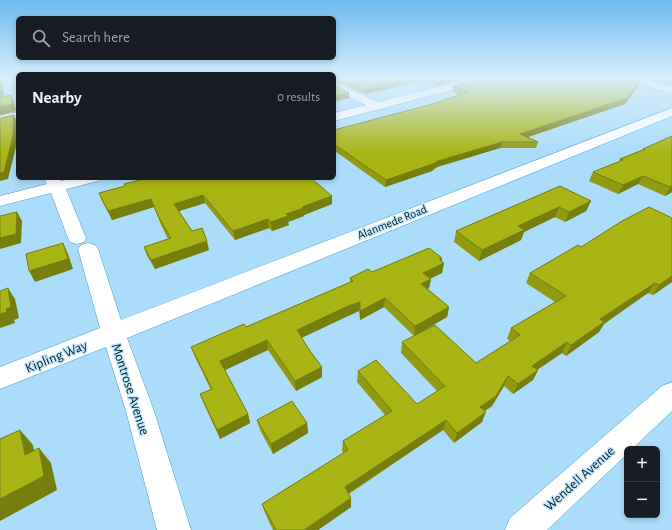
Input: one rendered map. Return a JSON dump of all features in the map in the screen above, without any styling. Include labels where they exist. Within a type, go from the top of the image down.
[{"type":"street","points":[[369,103],[376,106]]},
{"type":"street","points":[[336,116],[389,103]]},
{"type":"street","name":"Alanmede Road","points":[[113,333],[672,112]]},
{"type":"street","points":[[0,120],[16,116]]},
{"type":"street","points":[[0,201],[54,183],[77,180]]},
{"type":"street","name":"Montrose Avenue","points":[[54,183],[82,244],[140,410],[174,530]]},
{"type":"street","name":"Kipling Way","points":[[0,378],[113,333]]},
{"type":"street","name":"Wendell Avenue","points":[[522,530],[672,394]]},
{"type":"building","points":[[0,103],[13,103],[13,104],[0,107]]},
{"type":"building","points":[[436,103],[613,103],[520,134],[538,142],[502,142],[438,161],[386,180],[336,146],[336,129]]},
{"type":"building","points":[[14,115],[13,136],[4,172],[0,173],[0,118]]},
{"type":"building","points":[[672,136],[672,186],[670,187],[643,176],[623,185],[593,172],[623,160],[620,159]]},
{"type":"building","points":[[140,180],[313,180],[332,196],[286,214],[288,216],[271,222],[268,219],[233,231],[203,195],[174,204],[192,231],[202,228],[207,241],[151,260],[144,247],[171,238],[158,216],[151,199],[108,211],[99,193],[125,186],[124,184]]},
{"type":"building","points":[[560,186],[591,201],[569,212],[559,207],[518,226],[524,230],[482,250],[456,231]]},
{"type":"building","points":[[649,207],[672,218],[672,276],[659,285],[655,283],[600,319],[604,322],[571,345],[567,342],[532,366],[538,370],[518,384],[508,376],[496,396],[480,407],[486,412],[457,433],[446,420],[345,487],[351,498],[304,530],[276,530],[262,504],[348,450],[343,441],[392,411],[358,371],[376,360],[417,404],[445,386],[402,342],[435,325],[476,363],[520,335],[511,328],[566,296],[530,273],[578,245],[581,247],[622,221]]},
{"type":"building","points":[[17,212],[16,234],[0,238],[0,216]]},
{"type":"building","points":[[63,243],[68,259],[29,271],[26,254]]},
{"type":"building","points":[[429,248],[442,258],[439,259],[444,263],[423,273],[431,279],[421,284],[449,307],[415,326],[385,298],[360,311],[360,302],[348,306],[297,330],[322,367],[295,381],[267,340],[220,361],[248,414],[217,430],[200,394],[212,389],[191,347],[244,324],[246,327],[353,281],[350,278],[368,269],[372,272]]},
{"type":"building","points":[[8,288],[11,307],[6,309],[7,312],[0,314],[0,291]]},
{"type":"building","points":[[292,401],[307,423],[271,444],[257,420]]},
{"type":"building","points":[[20,430],[25,455],[39,448],[44,476],[0,499],[0,439]]}]
